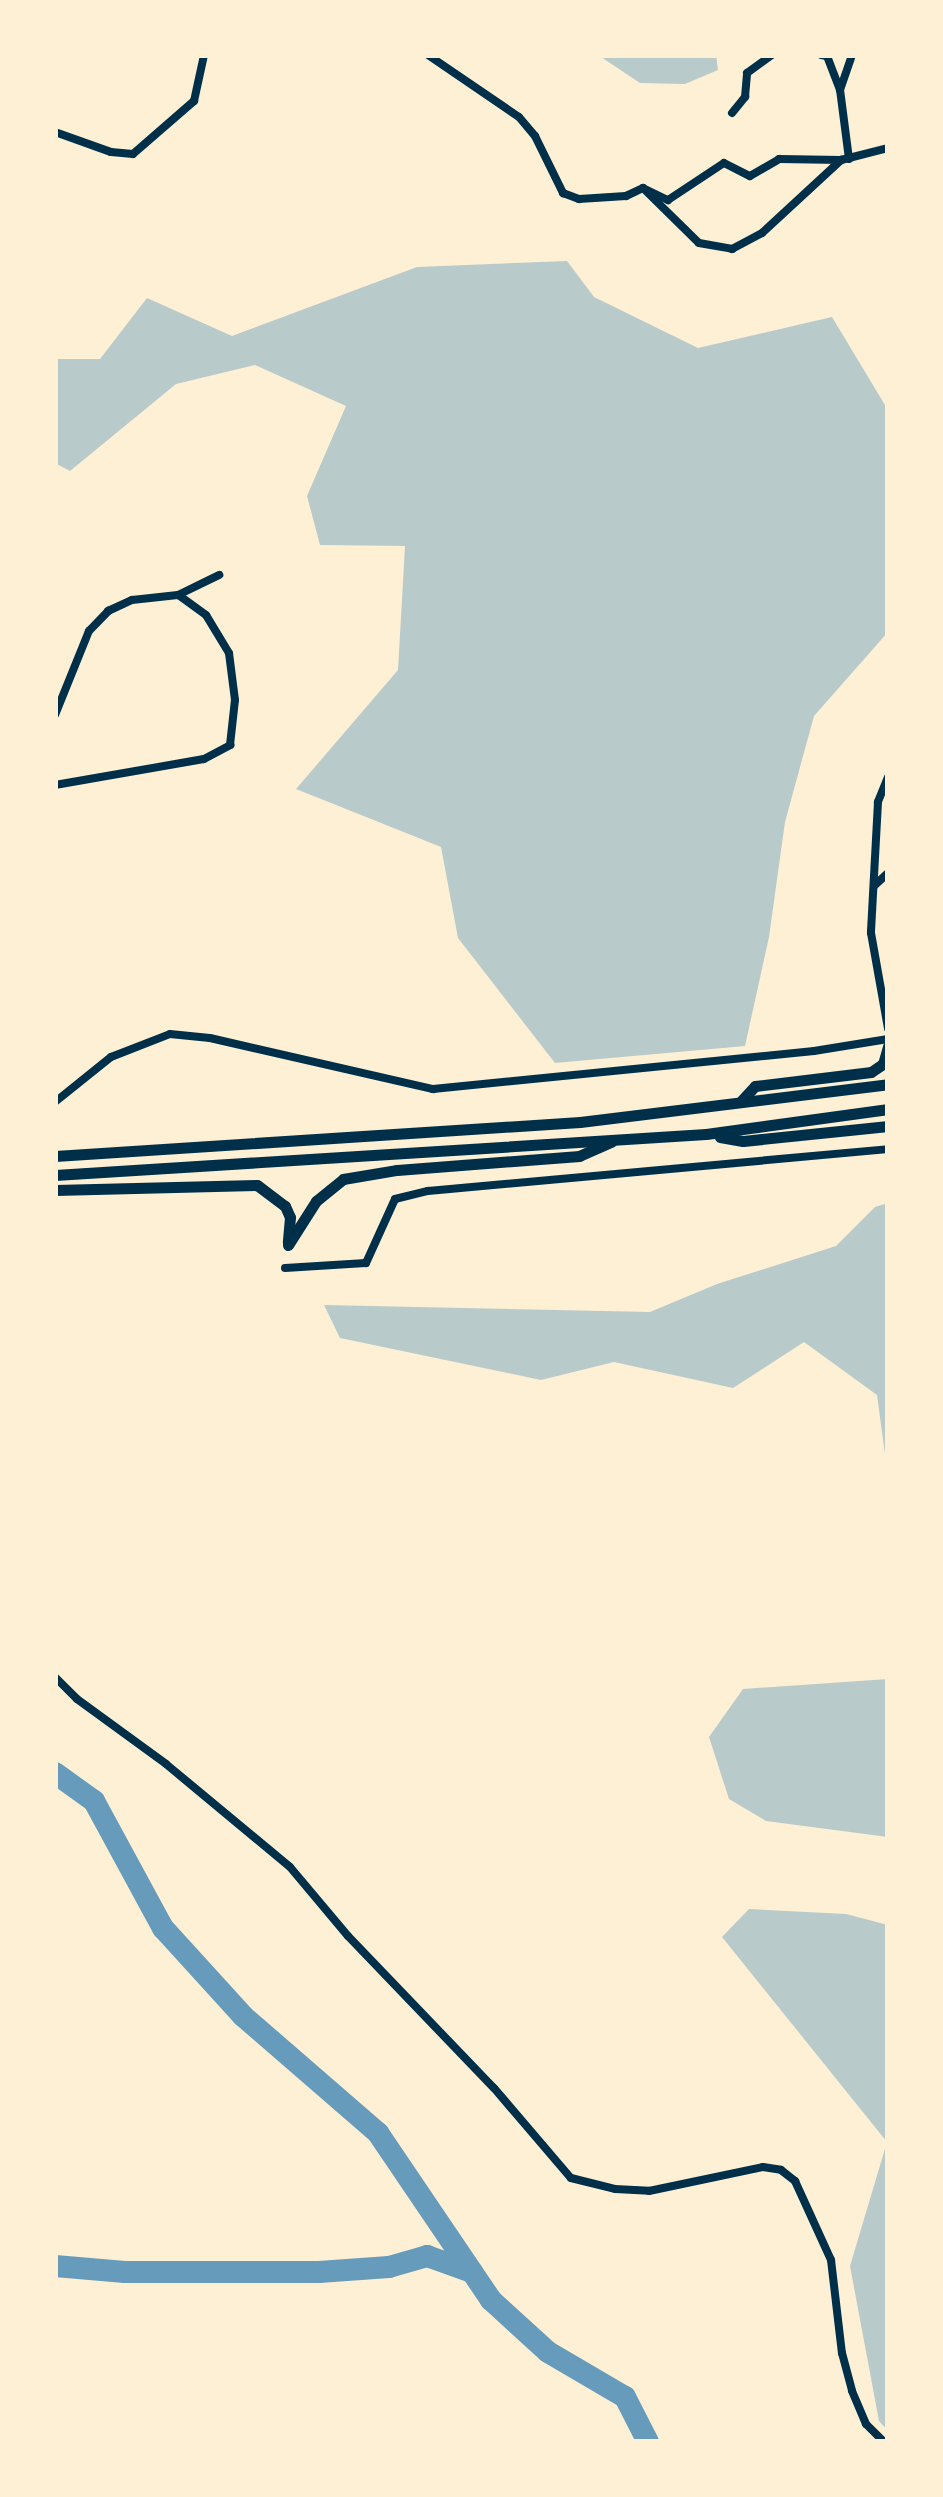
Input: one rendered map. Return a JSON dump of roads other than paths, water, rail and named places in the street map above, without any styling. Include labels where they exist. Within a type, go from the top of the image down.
[{"type":"main road","points":[[741,1101],[754,1086],[872,1072],[883,1064],[888,1042]]},
{"type":"main road","points":[[55,1156],[580,1122],[888,1084]]},
{"type":"main road","points":[[55,1175],[706,1134],[888,1110]]},
{"type":"main road","points":[[706,1134],[743,1141],[888,1126]]},
{"type":"main road","points":[[55,1190],[256,1185],[286,1206],[290,1217],[288,1244],[316,1201],[344,1179],[397,1170],[579,1156],[618,1138]]},
{"type":"street","points":[[55,132],[112,152],[133,154],[194,100],[204,55]]},
{"type":"street","points":[[428,55],[519,117],[535,136],[563,193],[579,199],[608,199],[643,188],[668,200],[724,164],[750,176],[779,159],[845,160],[888,148]]},
{"type":"street","points":[[732,113],[745,97],[747,72],[772,55]]},
{"type":"street","points":[[822,55],[827,56],[840,90],[845,160]]},
{"type":"street","points":[[840,90],[852,55]]},
{"type":"street","points":[[643,188],[699,243],[732,249],[762,233],[845,160]]},
{"type":"street","points":[[55,715],[89,631],[108,611],[132,600],[178,595],[219,575]]},
{"type":"street","points":[[55,784],[204,759],[230,745],[235,700],[229,653],[206,615],[178,595]]},
{"type":"street","points":[[888,777],[878,802],[871,933],[888,1028]]},
{"type":"street","points":[[878,802],[888,794]]},
{"type":"street","points":[[874,884],[888,873]]},
{"type":"street","points":[[55,1102],[111,1057],[170,1034],[210,1038],[433,1089],[888,1042]]},
{"type":"street","points":[[285,1268],[366,1263],[395,1198],[888,1148]]},
{"type":"street","points":[[55,1677],[76,1699],[166,1764],[290,1867],[378,1970],[494,2088],[571,2178],[616,2190],[650,2191],[763,2168],[781,2170],[795,2180],[830,2260],[842,2354],[852,2392],[866,2424],[884,2442]]},
{"type":"waterway","points":[[55,1773],[94,1801],[163,1928],[243,2016],[378,2133],[491,2300],[548,2352],[625,2397],[648,2442]]},
{"type":"waterway","points":[[55,2266],[125,2272],[319,2272],[389,2267],[427,2256],[472,2272]]}]
